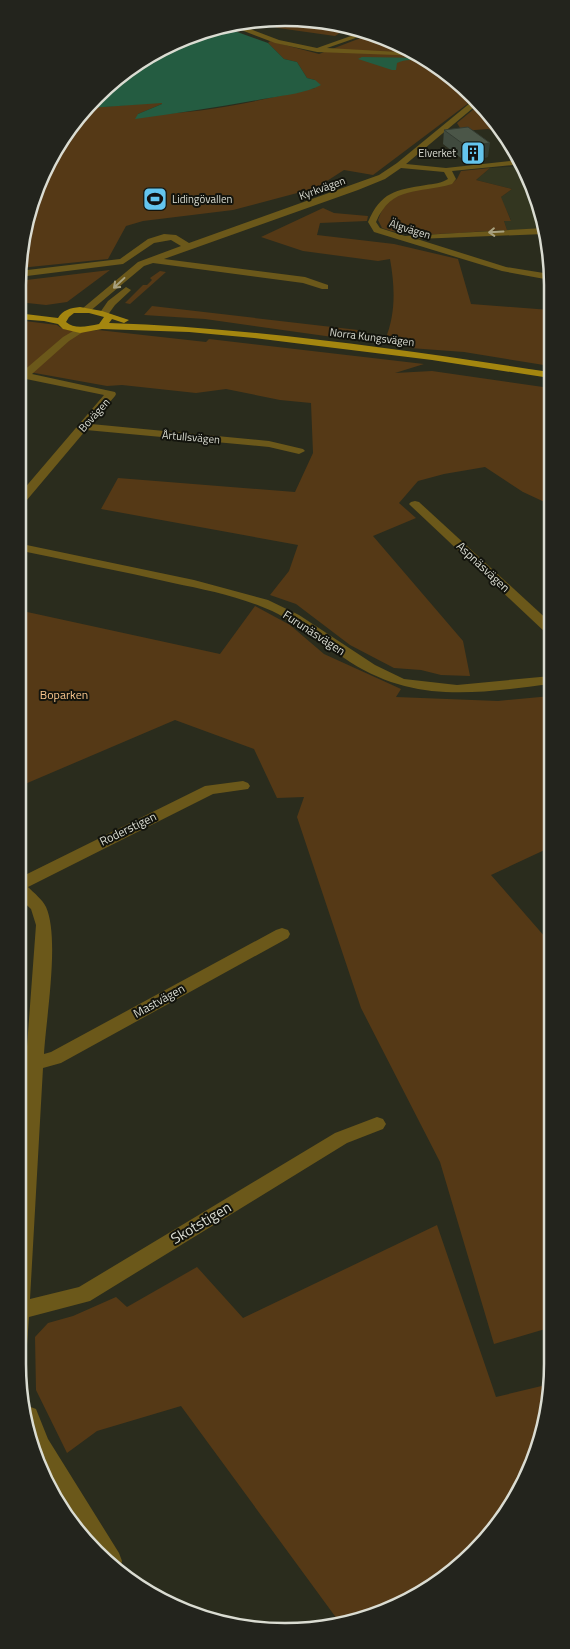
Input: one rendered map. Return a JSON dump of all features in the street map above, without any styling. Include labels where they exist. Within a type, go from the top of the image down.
[{"type":"main road","points":[[26,310],[68,313],[86,310]]},
{"type":"main road","name":"Norra Kungsvägen","points":[[86,310],[105,315],[190,329]]},
{"type":"main road","points":[[64,324],[63,316],[68,313]]},
{"type":"main road","points":[[102,326],[106,322],[105,315]]},
{"type":"main road","points":[[26,317],[44,318],[80,330]]},
{"type":"main road","name":"Norra Kungsvägen","points":[[80,330],[102,326],[190,329],[254,335],[422,356],[544,374]]},
{"type":"street","points":[[245,29],[277,42],[317,50],[401,54]]},
{"type":"street","points":[[317,50],[356,36]]},
{"type":"street","name":"Kyrkvägen","points":[[86,310],[141,264],[382,177],[400,165],[472,106]]},
{"type":"street","points":[[400,165],[422,169],[446,170],[513,163]]},
{"type":"street","name":"Älgvägen","points":[[446,170],[451,175],[452,179],[449,182],[394,194],[383,200],[372,222],[378,230],[398,238],[505,269],[543,276]]},
{"type":"street","points":[[398,238],[538,231]]},
{"type":"street","points":[[27,273],[123,261],[150,241],[164,237],[173,237],[187,246]]},
{"type":"street","points":[[154,260],[305,280],[325,287]]},
{"type":"street","name":"Kyrkvägen","points":[[105,315],[111,304],[152,266],[154,260]]},
{"type":"street","points":[[64,324],[66,339]]},
{"type":"street","points":[[26,371],[80,330]]},
{"type":"street","name":"Bovägen","points":[[26,378],[90,388],[112,394],[26,495]]},
{"type":"street","name":"Årtullsvägen","points":[[83,427],[269,444],[299,451]]},
{"type":"street","name":"Aspnäsvägen","points":[[415,504],[544,624]]},
{"type":"street","name":"Furunäsvägen","points":[[26,548],[230,591],[267,604],[304,624],[341,651],[365,665],[400,681],[427,687],[458,689],[490,688],[544,681]]},
{"type":"street","name":"Roderstigen","points":[[26,882],[210,789],[243,786]]},
{"type":"street","points":[[26,894],[38,907],[44,925],[26,1204]]},
{"type":"street","name":"Mastvägen","points":[[34,1063],[55,1058],[282,934]]},
{"type":"street","name":"Skotstigen","points":[[26,1309],[83,1295],[341,1138],[378,1124]]},
{"type":"street","points":[[44,1457],[102,1547]]},
{"type":"shaded area","points":[[235,31],[268,43],[284,59],[297,62],[307,78],[315,80],[321,85],[289,95],[135,119],[138,114],[162,103],[97,107],[114,90],[156,61],[186,46]]},
{"type":"shaded area","points":[[362,57],[408,58],[412,60],[401,61],[397,63],[396,70],[392,70],[358,59]]},
{"type":"shaded area","points":[[515,167],[530,202],[538,229],[507,230],[504,221],[511,220],[501,197],[512,189],[476,180],[490,168]]},
{"type":"green space","points":[[273,27],[319,28],[341,32],[335,36]]},
{"type":"green space","points":[[361,38],[368,40],[399,53],[429,70],[456,90],[469,103],[373,175],[344,170],[316,188],[233,210],[143,221],[126,226],[108,259],[27,267],[31,235],[46,186],[70,141],[97,107],[162,102],[162,104],[138,114],[183,112],[271,98],[315,88],[315,80],[307,78],[297,62],[284,59],[268,43],[270,41],[319,54]]},
{"type":"green space","points":[[475,109],[492,130],[488,129],[462,131],[457,123]]},
{"type":"green space","points":[[490,168],[476,180],[512,189],[501,197],[511,221],[504,221],[507,230],[409,234],[382,228],[378,220],[382,210],[385,205],[398,196],[416,190],[452,183],[457,179],[461,171]]},
{"type":"green space","points":[[323,208],[334,213],[368,216],[367,221],[320,223],[317,235],[394,244],[458,259],[471,304],[544,310],[544,365],[464,352],[410,348],[385,340],[389,330],[394,300],[390,259],[378,261],[303,251],[261,237]]},
{"type":"green space","points":[[110,270],[67,302],[46,305],[26,303],[26,280]]},
{"type":"green space","points":[[160,271],[166,272],[130,304],[125,303],[143,285],[147,285],[152,280],[150,278]]},
{"type":"green space","points":[[152,306],[358,330],[354,340],[205,319],[144,315]]},
{"type":"green space","points":[[26,321],[57,325],[61,328],[77,331],[98,330],[206,342],[209,339],[424,364],[395,373],[432,371],[544,387],[544,502],[523,492],[485,467],[444,474],[418,481],[399,503],[416,518],[373,536],[463,641],[470,676],[441,675],[421,670],[394,668],[350,645],[296,604],[270,595],[289,571],[298,545],[101,509],[118,478],[295,492],[313,453],[311,403],[280,400],[226,389],[196,393],[122,385],[107,386],[26,371]]},
{"type":"green space","name":"Boparken","points":[[255,606],[290,625],[324,654],[401,689],[396,697],[498,701],[544,697],[544,850],[491,875],[544,936],[544,1329],[494,1344],[440,1162],[361,1008],[297,817],[304,797],[277,798],[254,749],[175,720],[26,784],[26,612],[220,654]]},
{"type":"green space","points":[[437,1225],[496,1397],[543,1386],[535,1431],[517,1478],[490,1522],[456,1559],[429,1579],[399,1596],[368,1609],[336,1618],[181,1406],[97,1431],[67,1453],[36,1390],[35,1337],[48,1323],[73,1316],[116,1297],[127,1307],[197,1267],[243,1318]]},
{"type":"building","points":[[468,127],[490,143],[466,146],[444,130]]},
{"type":"place","name":"Elverket","points":[[473,153]]},
{"type":"place","name":"Lidingövallen","points":[[155,199]]}]
